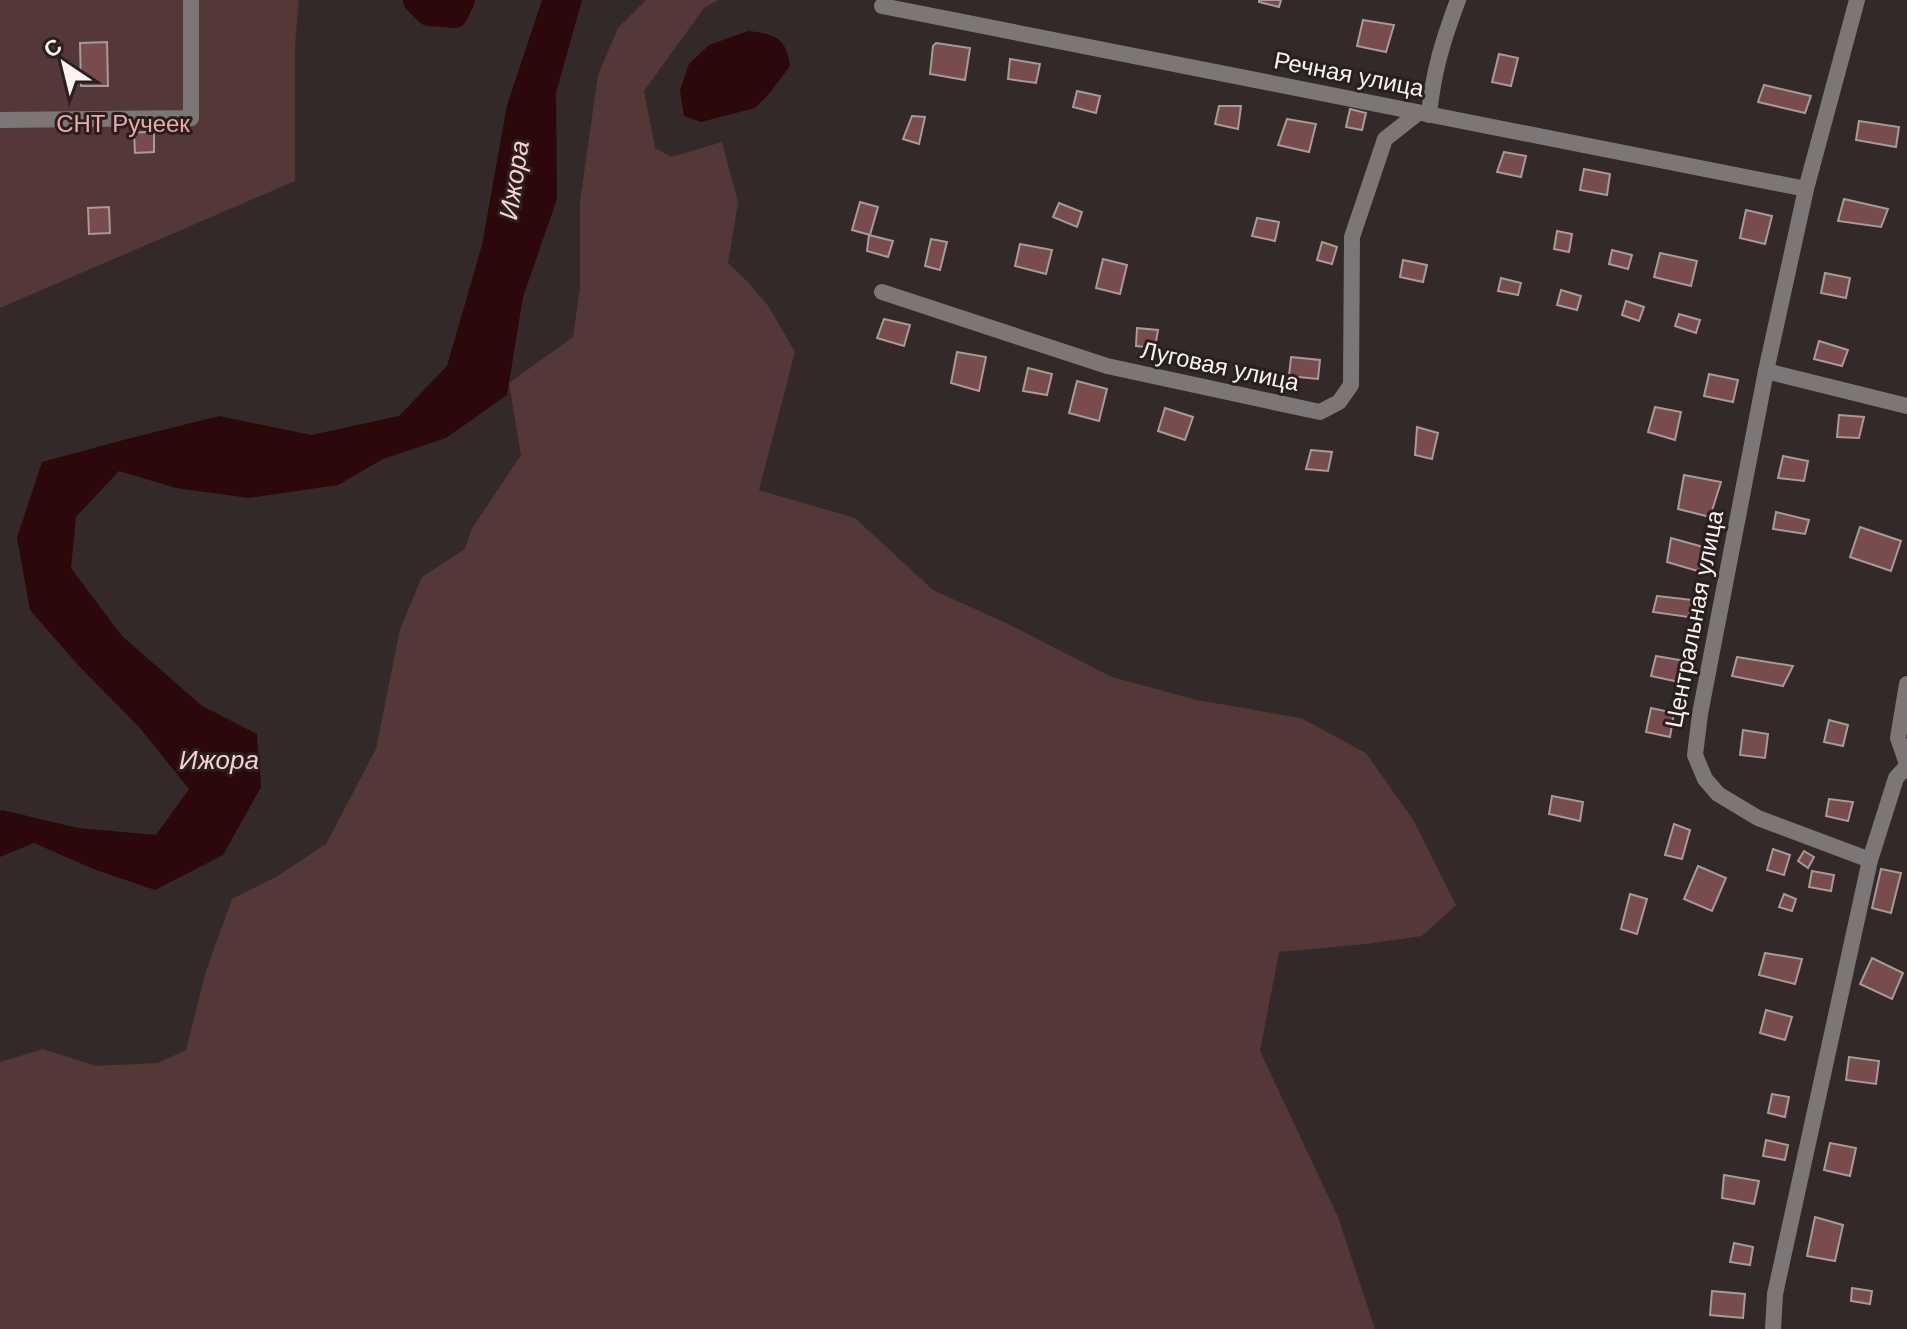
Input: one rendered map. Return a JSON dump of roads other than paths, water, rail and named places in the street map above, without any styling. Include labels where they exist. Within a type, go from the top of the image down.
[{"type":"street","points":[[0,120],[191,118],[191,0]]},
{"type":"street","points":[[1424,114],[1445,35],[1458,0]]},
{"type":"street","name":"Центральная улица","points":[[1857,0],[1806,189],[1766,371],[1703,698],[1695,755],[1705,779],[1718,794],[1733,804],[1758,818],[1870,860]]},
{"type":"street","name":"Речная улица","points":[[882,6],[1806,189]]},
{"type":"street","name":"Луговая улица","points":[[882,292],[1107,366],[1320,412],[1339,402],[1351,385],[1352,237],[1385,139],[1424,114]]},
{"type":"street","points":[[1766,371],[1907,406]]},
{"type":"street","points":[[1773,1329],[1775,1294],[1870,860],[1896,778],[1907,765],[1898,738],[1907,684]]},
{"type":"water","name":"Ижора","points":[[542,0],[582,0],[556,93],[557,199],[523,297],[507,395],[446,438],[383,459],[338,485],[249,498],[176,488],[119,471],[76,517],[71,568],[122,636],[202,706],[257,734],[261,787],[223,855],[155,890],[96,870],[34,843],[0,857],[2,810],[78,828],[156,835],[189,789],[139,727],[30,610],[17,538],[42,462],[219,416],[311,435],[399,416],[447,366],[482,245],[507,105]]},
{"type":"water","points":[[748,31],[778,39],[786,49],[790,66],[755,108],[701,122],[684,116],[680,90],[689,64],[709,45]]},
{"type":"waterway","points":[[417,0],[429,12],[454,14],[461,0]]},
{"type":"park label","name":"СНТ Ручеек","points":[[123,123]]}]
